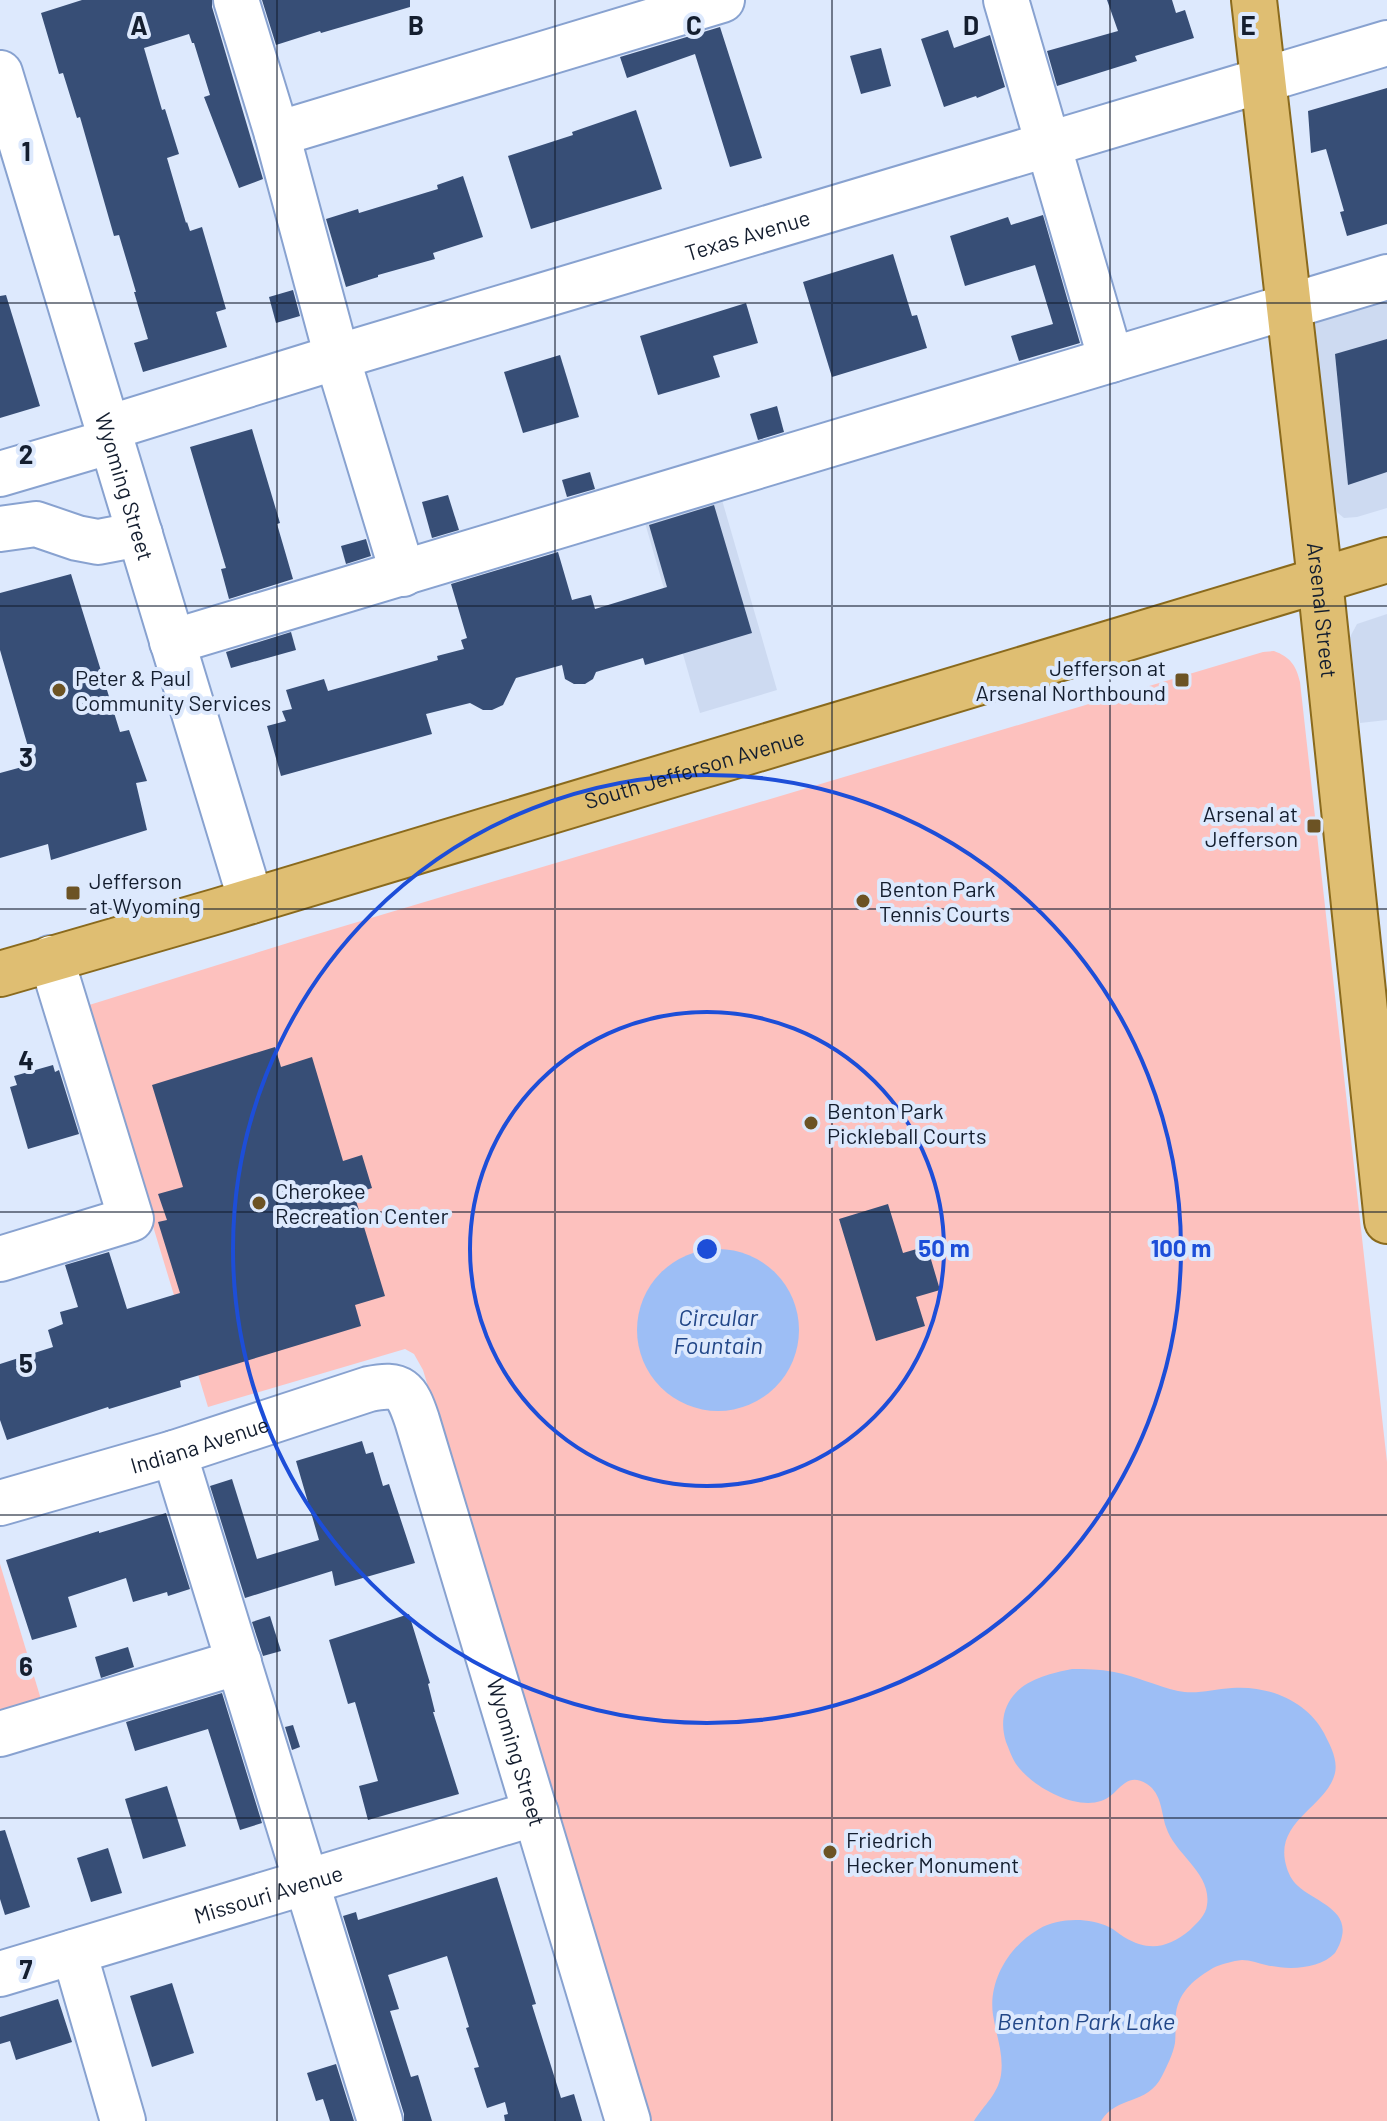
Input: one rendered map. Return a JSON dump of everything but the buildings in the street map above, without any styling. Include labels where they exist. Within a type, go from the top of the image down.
[{"type":"main road","name":"Arsenal Street","points":[[1254,0],[1320,580],[1375,994],[1387,1221]]},
{"type":"main road","name":"South Jefferson Avenue","points":[[0,974],[1387,560]]},
{"type":"street","points":[[236,0],[277,134],[337,357],[403,574]]},
{"type":"street","points":[[277,134],[722,0]]},
{"type":"street","points":[[1006,0],[1111,360]]},
{"type":"street","name":"Texas Avenue","points":[[0,474],[337,357],[1387,43]]},
{"type":"street","name":"Wyoming Street","points":[[0,73],[251,901]]},
{"type":"street","points":[[172,642],[1387,277]]},
{"type":"street","points":[[0,529],[36,524],[98,542],[140,534]]},
{"type":"street","points":[[0,1259],[131,1219],[51,958]]},
{"type":"street","name":"Indiana Avenue","points":[[0,1503],[174,1453],[369,1389],[390,1385],[399,1388]]},
{"type":"street","name":"Wyoming Street","points":[[399,1388],[409,1397],[417,1420],[628,2121]]},
{"type":"street","points":[[174,1453],[380,2121]]},
{"type":"street","points":[[0,1734],[239,1662]]},
{"type":"street","name":"Missouri Avenue","points":[[0,1974],[536,1813]]},
{"type":"street","points":[[74,1952],[123,2121]]},
{"type":"shaded area","points":[[1387,288],[1387,508],[1344,518],[1333,503],[1309,312]]},
{"type":"shaded area","points":[[720,493],[777,690],[700,713],[643,516]]},
{"type":"shaded area","points":[[1387,614],[1387,720],[1360,723],[1350,637],[1357,624]]},
{"type":"shaded area","points":[[1274,651],[1292,662],[1300,682],[1387,1462],[1387,2121],[652,2121],[423,1370],[414,1354],[405,1349],[208,1407],[86,1006],[304,938]]},
{"type":"shaded area","points":[[0,1564],[43,1706],[0,1719]]},
{"type":"water","name":"Circular Fountain","points":[[718,1249],[749,1255],[775,1273],[793,1299],[799,1330],[793,1361],[775,1387],[749,1405],[718,1411],[687,1405],[661,1387],[643,1361],[637,1330],[643,1299],[661,1273],[687,1255]]},
{"type":"water","name":"Benton Park Lake","points":[[1072,1669],[1114,1672],[1185,1692],[1259,1689],[1285,1697],[1308,1712],[1331,1747],[1335,1773],[1322,1796],[1287,1837],[1284,1850],[1286,1865],[1296,1884],[1335,1912],[1340,1919],[1342,1938],[1335,1953],[1312,1966],[1283,1968],[1242,1960],[1216,1967],[1200,1976],[1189,1986],[1178,2005],[1174,2047],[1156,2085],[1140,2097],[1115,2107],[1101,2121],[974,2121],[994,2094],[1001,2075],[992,2002],[997,1977],[1018,1945],[1047,1925],[1073,1920],[1101,1924],[1133,1942],[1158,1946],[1174,1941],[1190,1930],[1206,1909],[1204,1883],[1171,1837],[1158,1798],[1147,1784],[1133,1780],[1101,1801],[1078,1802],[1042,1788],[1015,1762],[1003,1730],[1009,1701],[1032,1681]]},
{"type":"place","name":"Jefferson at Arsenal Northbound","points":[[1182,680]]},
{"type":"place","name":"Peter & Paul Community Services","points":[[59,690]]},
{"type":"place","name":"Arsenal at Jefferson","points":[[1314,826]]},
{"type":"place","name":"Jefferson at Wyoming","points":[[73,893]]},
{"type":"place","name":"Benton Park Tennis Courts","points":[[863,901]]},
{"type":"place","name":"Benton Park Pickleball Courts","points":[[811,1123]]},
{"type":"place","name":"Cherokee Recreation Center","points":[[259,1203]]},
{"type":"place","name":"Friedrich Hecker Monument","points":[[830,1852]]}]
